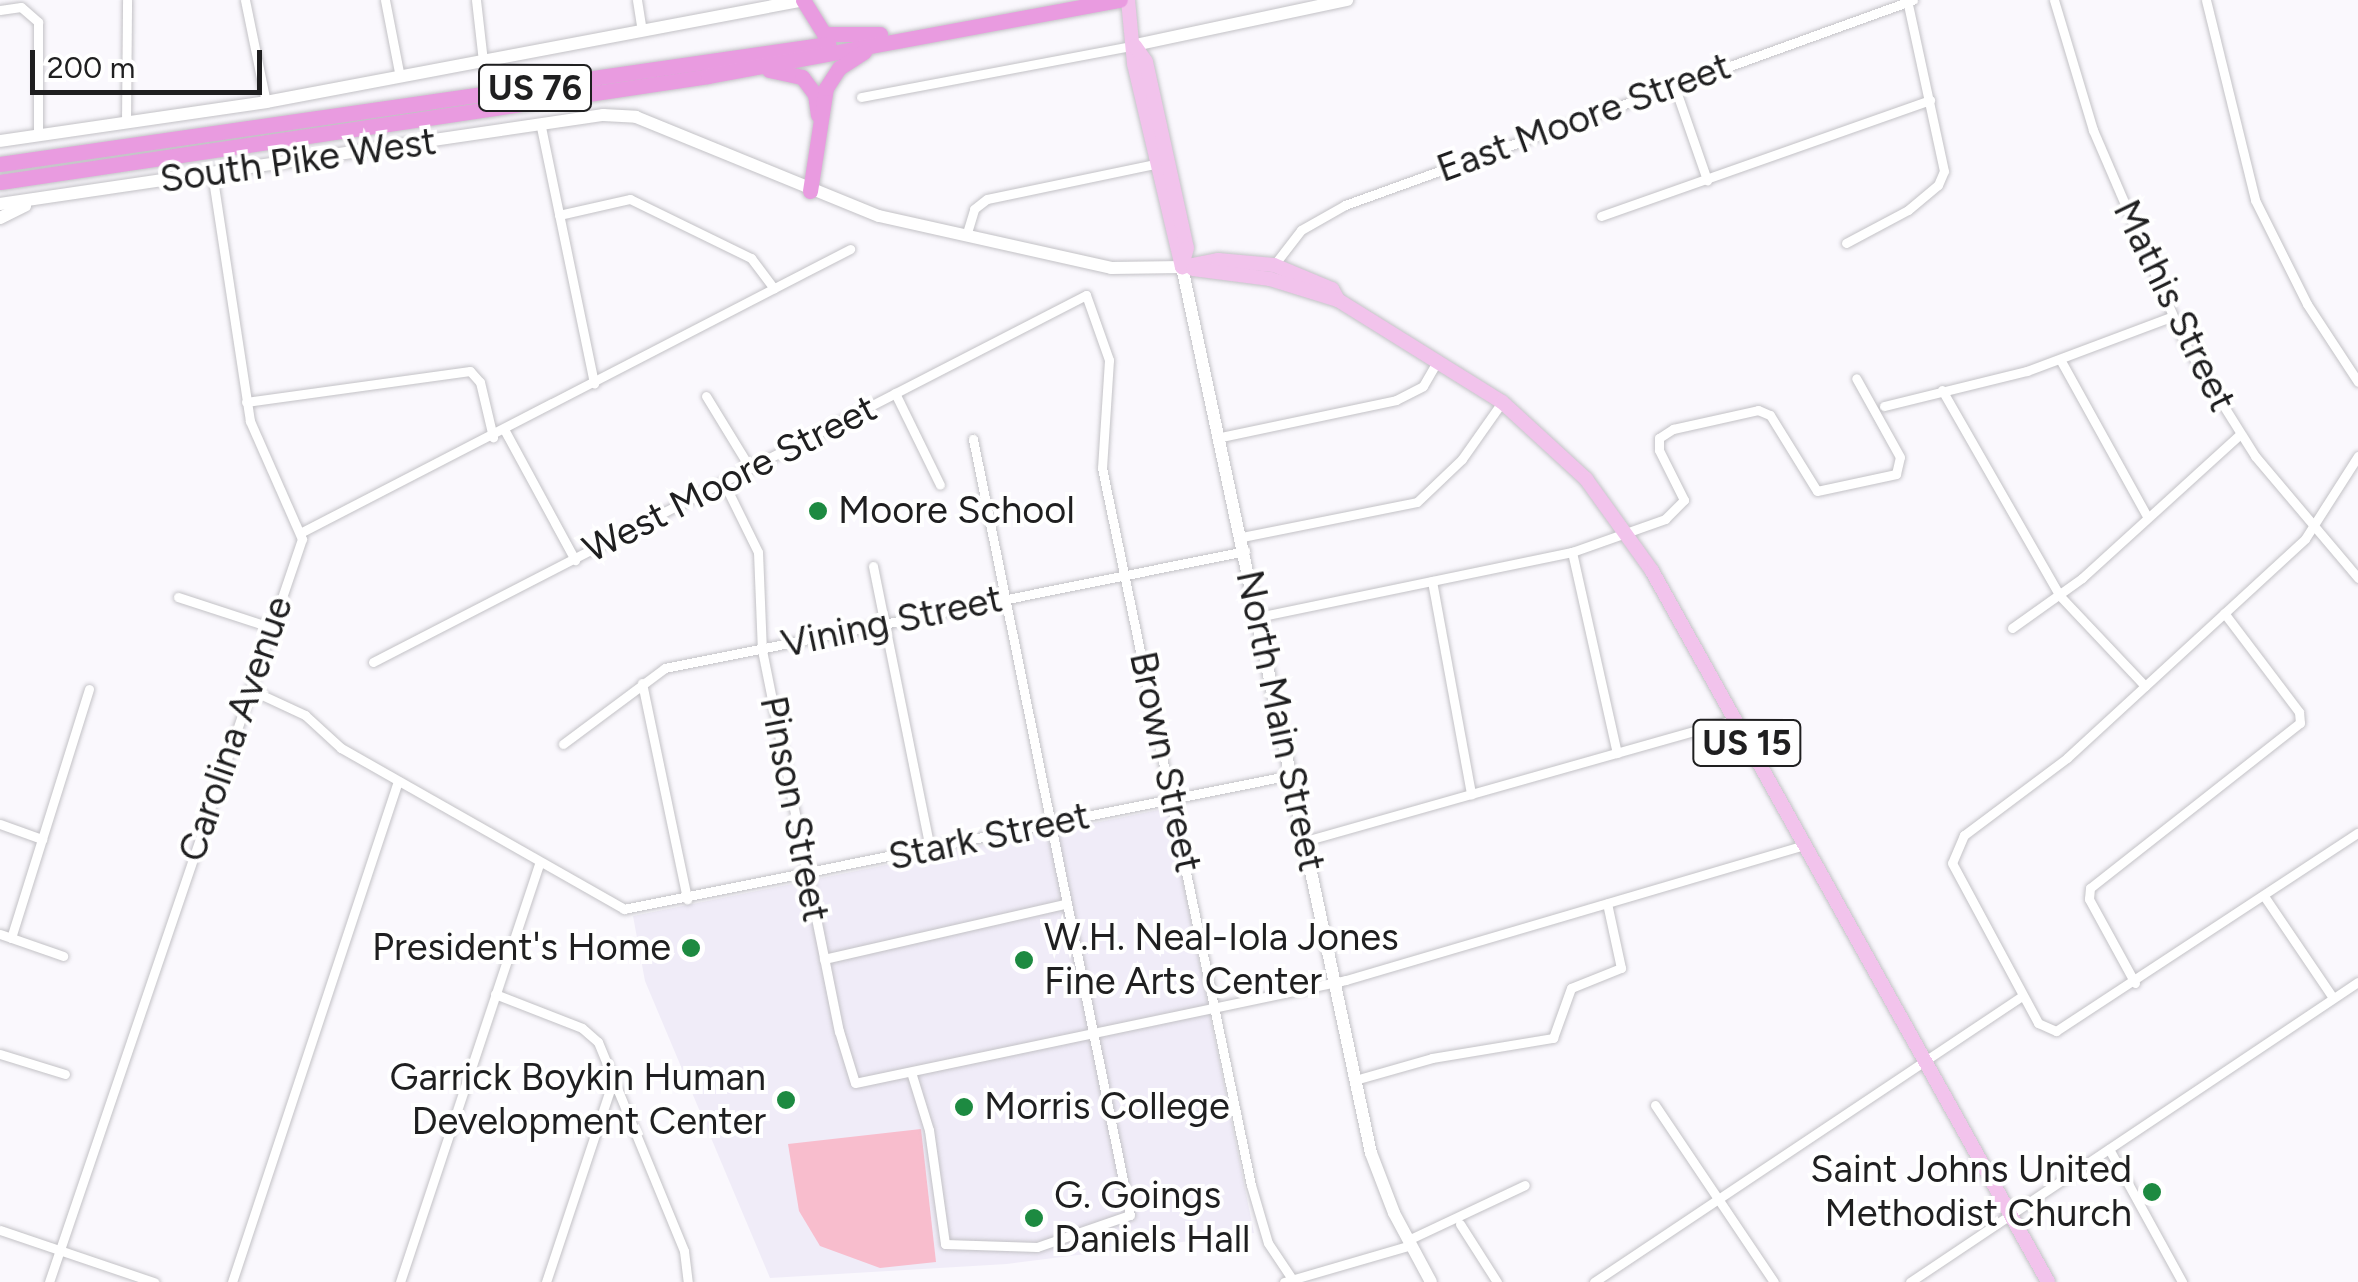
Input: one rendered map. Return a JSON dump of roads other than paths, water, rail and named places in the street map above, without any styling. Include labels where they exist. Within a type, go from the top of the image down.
[{"type":"highway","points":[[804,0],[808,18],[824,34],[883,39]]},
{"type":"highway","name":"US 76","points":[[883,39],[1068,0]]},
{"type":"highway","name":"US 76","points":[[0,182],[1120,0]]},
{"type":"highway","points":[[754,62],[795,42],[808,18]]},
{"type":"highway","points":[[810,191],[832,78],[852,58],[883,39]]},
{"type":"highway","name":"US 76","points":[[0,164],[754,62]]},
{"type":"highway","points":[[754,62],[802,77],[815,94],[821,149]]},
{"type":"main road","points":[[0,141],[266,102],[804,0]]},
{"type":"main road","points":[[1128,0],[1155,164],[1182,266]]},
{"type":"main road","points":[[1135,45],[1347,0]]},
{"type":"main road","points":[[1135,45],[1146,62],[1187,248],[1182,266]]},
{"type":"main road","name":"South Pike West","points":[[0,204],[636,117],[810,191],[966,236],[1110,268],[1182,266]]},
{"type":"main road","points":[[0,218],[47,197]]},
{"type":"main road","points":[[1182,266],[1218,260],[1274,264],[1334,295]]},
{"type":"main road","points":[[1182,266],[1270,279],[1334,295]]},
{"type":"main road","name":"North Main Street","points":[[1182,266],[1355,1080],[1380,1181],[1432,1282]]},
{"type":"main road","name":"US 15","points":[[1334,295],[1502,402],[1568,459],[1629,535],[2048,1282]]},
{"type":"street","points":[[126,123],[127,0]]},
{"type":"street","points":[[246,0],[266,102]]},
{"type":"street","points":[[385,0],[400,77]]},
{"type":"street","points":[[476,0],[483,61]]},
{"type":"street","points":[[636,0],[642,31]]},
{"type":"street","name":"Mathis Street","points":[[2054,0],[2093,130],[2171,317],[2239,434],[2358,578]]},
{"type":"street","points":[[2206,0],[2256,200],[2307,304],[2358,382]]},
{"type":"street","points":[[1846,243],[1890,222],[1938,185],[1944,166],[1910,1]]},
{"type":"street","name":"East Moore Street","points":[[1274,264],[1301,230],[1345,205],[1910,1]]},
{"type":"street","points":[[0,10],[21,7],[38,22],[38,135]]},
{"type":"street","points":[[861,98],[1135,45]]},
{"type":"street","points":[[1674,85],[1707,180]]},
{"type":"street","points":[[1602,216],[1930,100]]},
{"type":"street","points":[[541,127],[594,384]]},
{"type":"street","points":[[966,236],[974,209],[987,199],[1155,164]]},
{"type":"street","points":[[212,172],[246,402],[255,437],[302,532],[493,437],[850,249]]},
{"type":"street","points":[[559,215],[630,198],[751,258],[774,288]]},
{"type":"street","name":"West Moore Street","points":[[373,662],[1086,295]]},
{"type":"street","name":"Brown Street","points":[[1086,295],[1108,351],[1099,449],[1262,1228],[1290,1281]]},
{"type":"street","points":[[1884,406],[2061,361],[2171,317]]},
{"type":"street","points":[[2061,361],[2148,518]]},
{"type":"street","points":[[1221,437],[1396,400],[1423,386],[1437,362]]},
{"type":"street","points":[[246,402],[466,371],[480,382],[493,437]]},
{"type":"street","points":[[1258,617],[1572,552],[1665,520],[1684,500],[1659,450],[1659,438],[1673,428],[1758,410],[1773,420],[1817,492],[1896,474],[1900,457],[1856,378]]},
{"type":"street","points":[[1942,390],[2060,596],[2145,686]]},
{"type":"street","points":[[895,393],[940,485]]},
{"type":"street","points":[[706,396],[750,468]]},
{"type":"street","name":"Vining Street","points":[[563,744],[664,668],[1126,574],[1417,502],[1462,459],[1502,402]]},
{"type":"street","points":[[504,431],[575,560]]},
{"type":"street","points":[[2012,628],[2060,596],[2239,434]]},
{"type":"street","points":[[972,439],[1064,904],[1091,1034],[1130,1215],[1037,1246],[945,1244],[929,1130],[910,1072],[1091,1034],[1216,1008],[1334,982],[1804,845]]},
{"type":"street","points":[[2358,456],[2315,524],[2058,766],[1964,835],[1953,856],[1958,880],[2022,996],[2050,1031],[2066,1029],[2358,833]]},
{"type":"street","name":"Pinson Street","points":[[724,483],[758,552],[762,650],[850,1080],[910,1072]]},
{"type":"street","name":"Carolina Avenue","points":[[49,1282],[302,532]]},
{"type":"street","points":[[1572,552],[1617,753]]},
{"type":"street","points":[[872,566],[930,849]]},
{"type":"street","points":[[1432,581],[1471,794]]},
{"type":"street","points":[[178,597],[270,627]]},
{"type":"street","points":[[2135,983],[2089,899],[2092,885],[2300,723],[2299,712],[2224,613]]},
{"type":"street","points":[[642,683],[687,899]]},
{"type":"street","name":"Stark Street","points":[[250,689],[305,715],[332,742],[624,909],[1291,775]]},
{"type":"street","points":[[63,956],[5,936],[42,839],[89,690]]},
{"type":"street","points":[[1305,840],[1734,720]]},
{"type":"street","points":[[232,1282],[398,781]]},
{"type":"street","points":[[0,824],[42,839]]},
{"type":"street","points":[[400,1282],[538,863]]},
{"type":"street","points":[[2264,896],[2332,998]]},
{"type":"street","points":[[1355,1080],[1432,1058],[1553,1038],[1572,988],[1621,968],[1607,903]]},
{"type":"street","points":[[824,959],[1064,904]]},
{"type":"street","points":[[1910,1282],[2358,982]]},
{"type":"street","points":[[495,994],[588,1032],[614,1077],[684,1251],[688,1282]]},
{"type":"street","points":[[1594,1282],[2022,996]]},
{"type":"street","points":[[0,1054],[66,1074]]},
{"type":"street","points":[[546,1282],[614,1077]]},
{"type":"street","points":[[1655,1105],[1774,1282]]},
{"type":"street","points":[[2109,1149],[2182,1282]]},
{"type":"street","points":[[1290,1281],[1409,1243],[1526,1185]]},
{"type":"street","points":[[1460,1224],[1497,1282]]},
{"type":"street","points":[[0,1230],[154,1282]]},
{"type":"place","name":"Moore School","points":[[818,511]]},
{"type":"place","name":"President's Home","points":[[691,948]]},
{"type":"place","name":"W.H. Neal-Iola Jones Fine Arts Center","points":[[1024,960]]},
{"type":"place","name":"Garrick Boykin Human Development Center","points":[[786,1100]]},
{"type":"place","name":"Morris College","points":[[964,1107]]},
{"type":"place","name":"Saint Johns United Methodist Church","points":[[2152,1192]]},
{"type":"place","name":"G. Goings Daniels Hall","points":[[1034,1218]]}]
